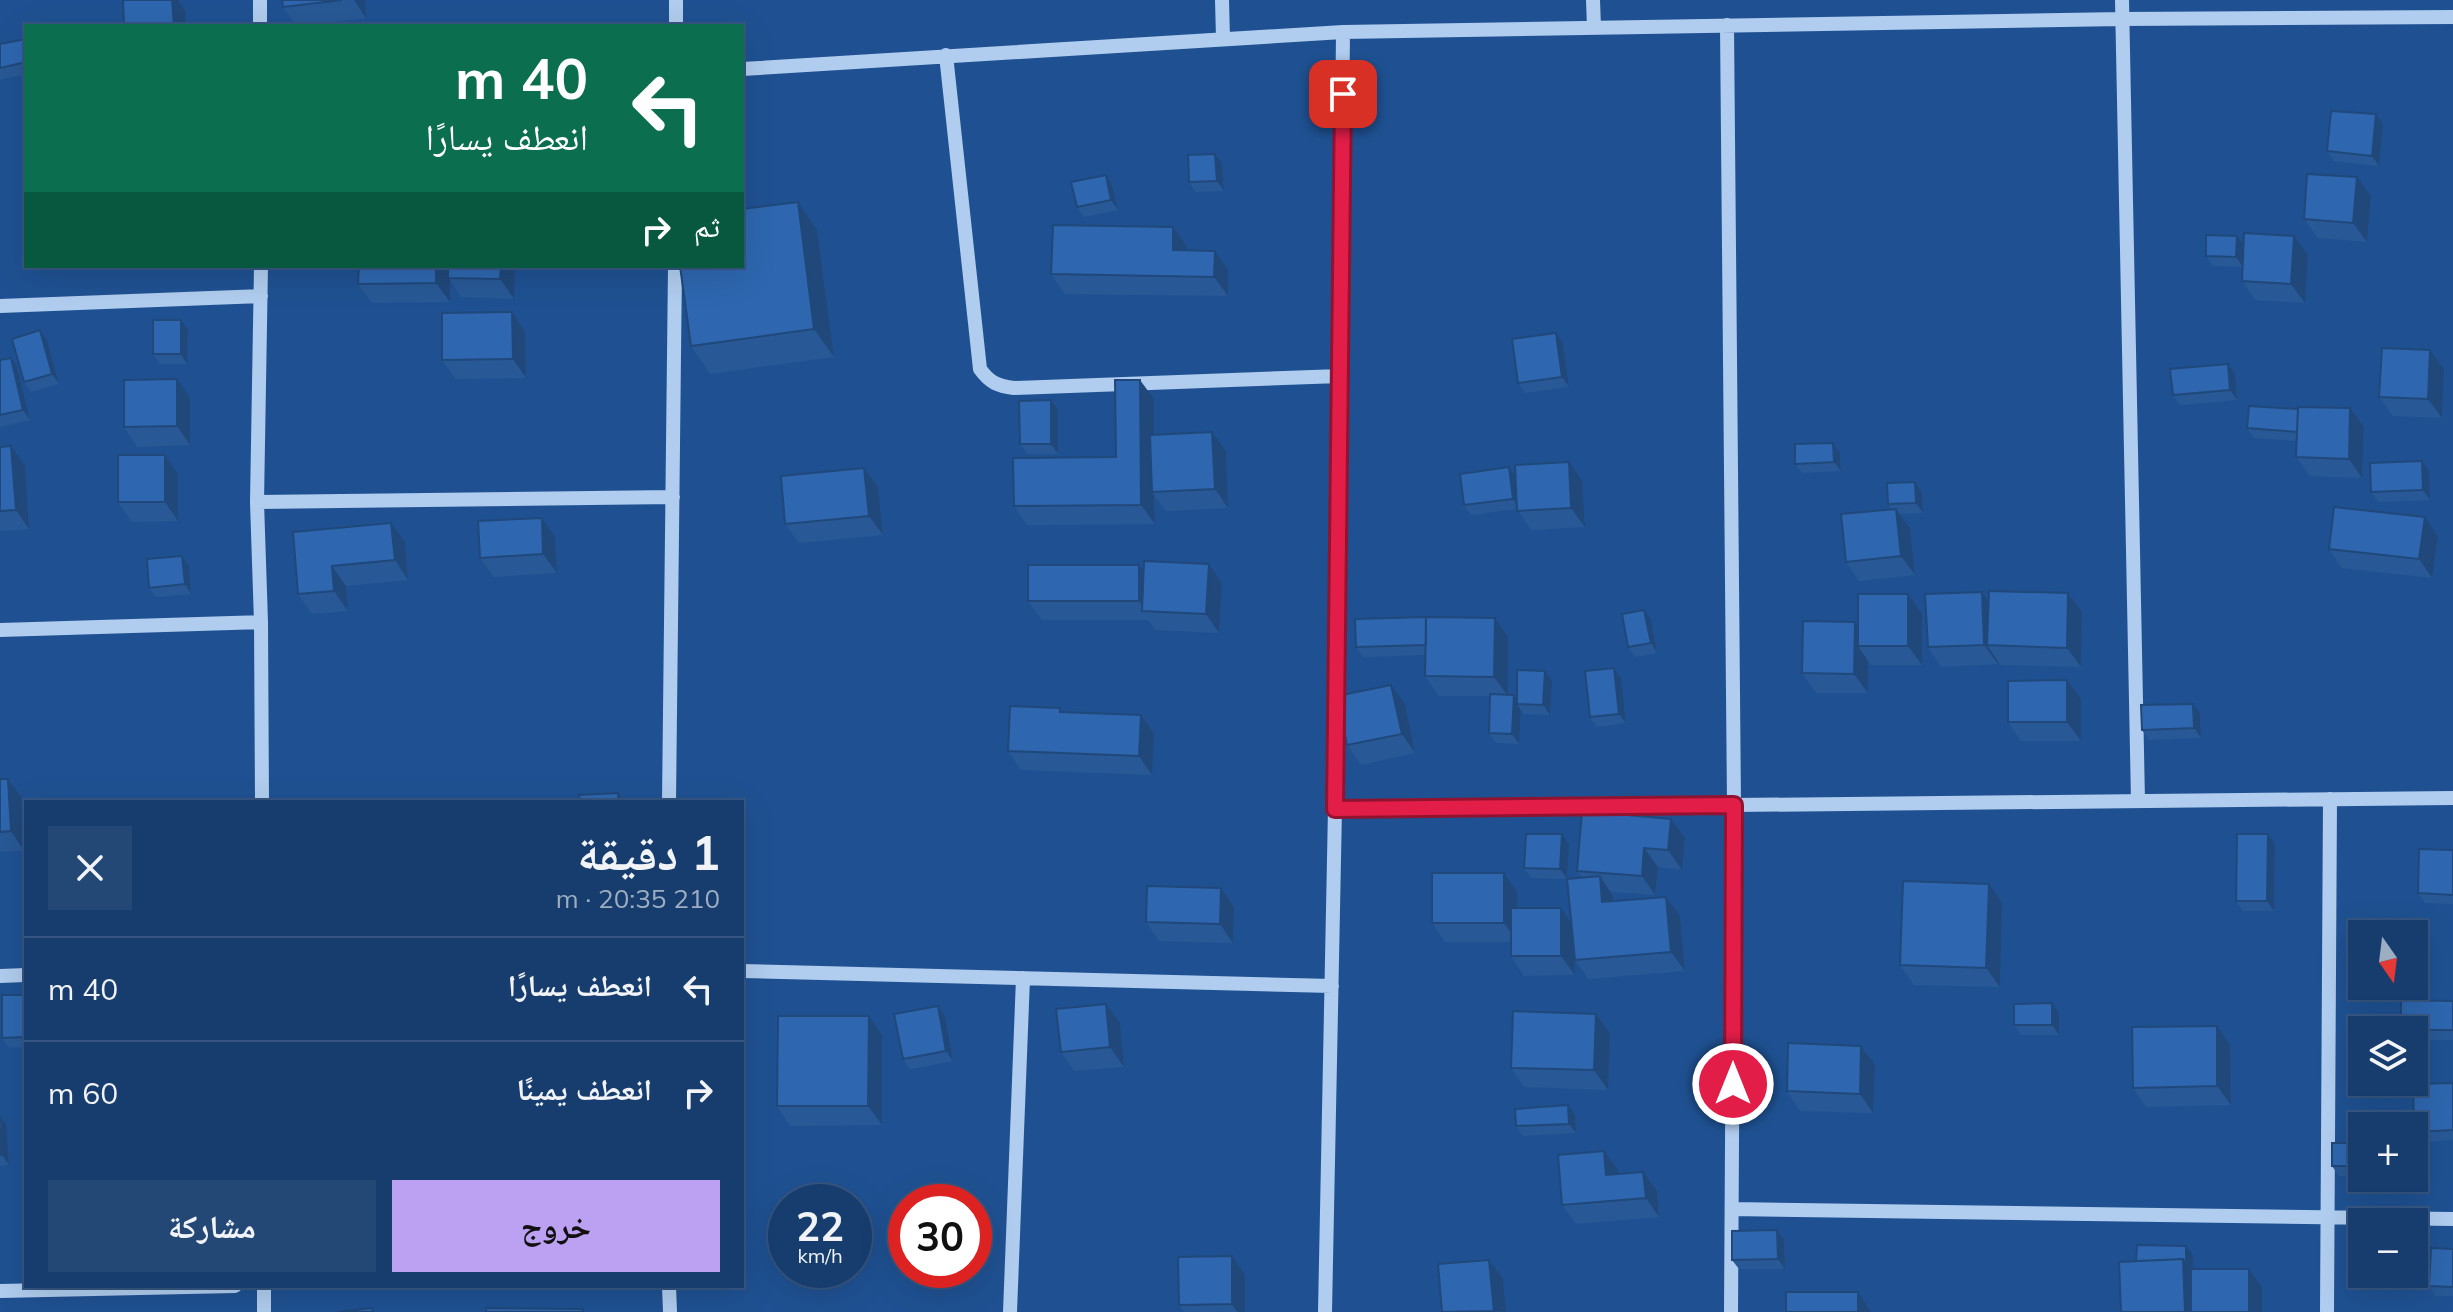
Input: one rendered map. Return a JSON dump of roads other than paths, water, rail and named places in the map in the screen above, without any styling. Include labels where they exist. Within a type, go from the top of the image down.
[{"type":"street","points":[[260,0],[260,24]]},
{"type":"street","points":[[676,0],[676,24]]},
{"type":"street","points":[[1222,0],[1223,38]]},
{"type":"street","points":[[1593,0],[1594,27]]},
{"type":"street","points":[[2122,0],[2138,801]]},
{"type":"street","points":[[744,69],[1343,32],[2122,19],[2453,17]]},
{"type":"street","points":[[1727,25],[1734,805],[1731,1312]]},
{"type":"street","points":[[1325,1312],[1335,809],[1343,32]]},
{"type":"street","points":[[946,55],[980,369],[988,380],[999,387],[1014,388],[1340,376]]},
{"type":"street","points":[[261,268],[257,502],[262,800]]},
{"type":"street","points":[[669,800],[675,268]]},
{"type":"street","points":[[0,306],[261,296]]},
{"type":"street","points":[[257,502],[673,497]]},
{"type":"street","points":[[0,630],[261,622]]},
{"type":"street","points":[[1335,809],[2453,798]]},
{"type":"street","points":[[2327,1312],[2330,799]]},
{"type":"street","points":[[744,971],[1332,986]]},
{"type":"street","points":[[0,976],[24,975]]},
{"type":"street","points":[[1010,1312],[1023,978]]},
{"type":"street","points":[[1732,1209],[2453,1219]]},
{"type":"street","points":[[0,1291],[141,1288]]},
{"type":"street","points":[[264,1288],[264,1312]]},
{"type":"street","points":[[669,1288],[670,1312]]}]
